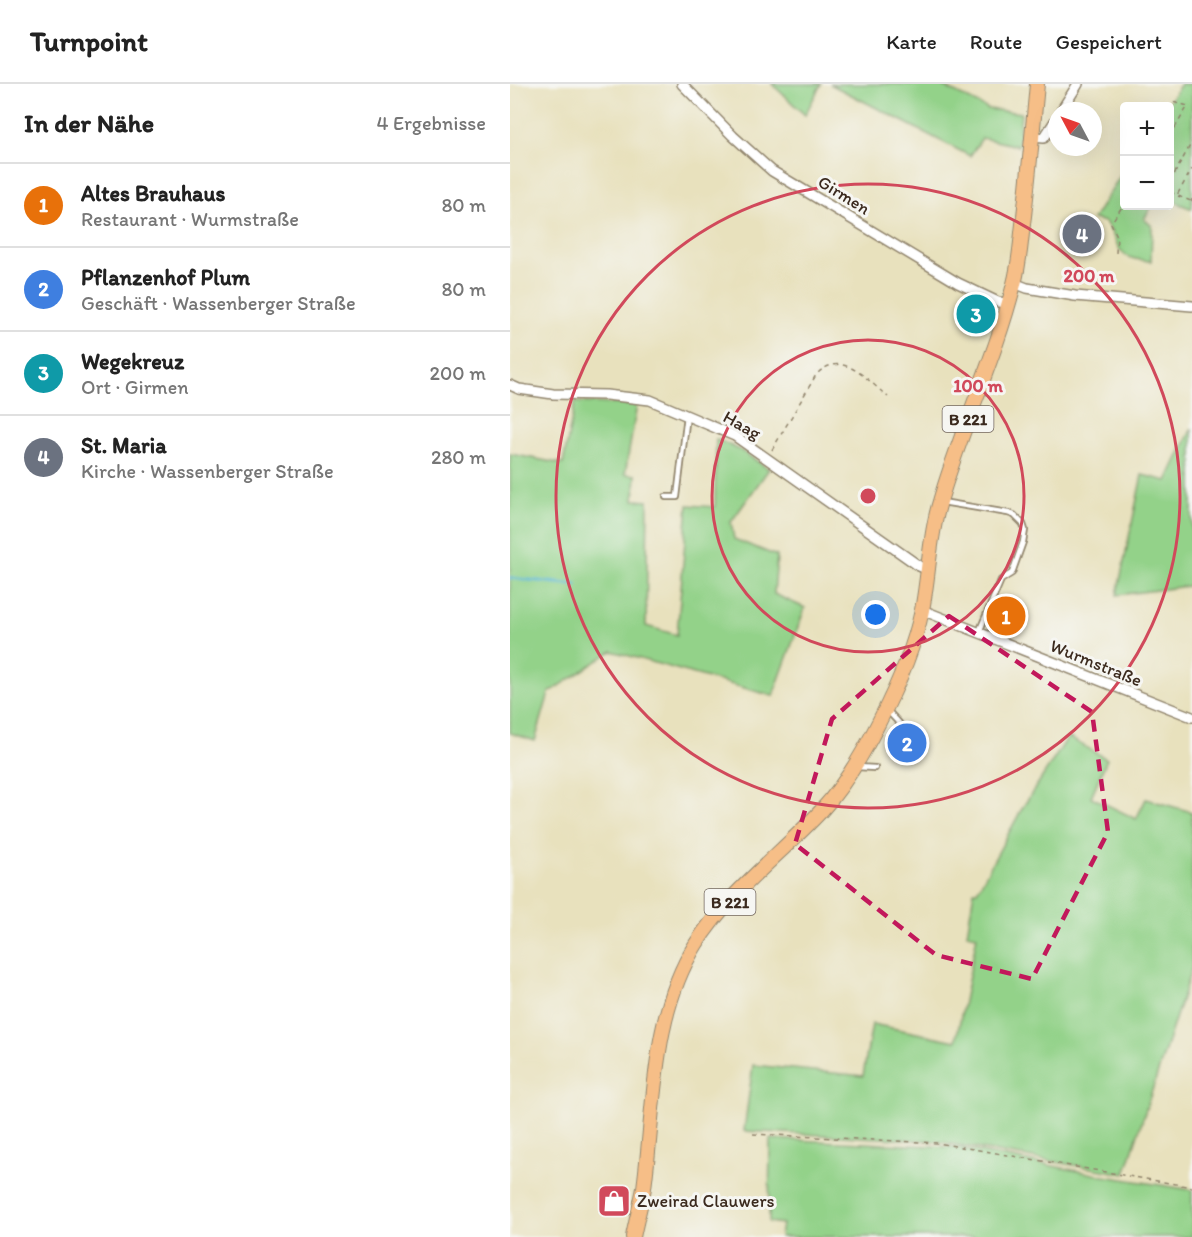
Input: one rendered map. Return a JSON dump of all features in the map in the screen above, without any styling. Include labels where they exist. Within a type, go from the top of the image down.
[{"type":"main road","name":"B 221","points":[[633,1237],[643,1191],[659,1055],[669,1003],[679,975],[707,928],[753,878],[822,810],[854,767],[886,708],[909,651],[922,610],[940,502],[976,413],[1014,283],[1037,84]]},
{"type":"street","name":"Girmen","points":[[682,84],[733,136],[772,171],[958,283],[998,302],[1009,303]]},
{"type":"street","points":[[1067,102],[1078,84]]},
{"type":"street","points":[[1032,137],[1044,138],[1048,132]]},
{"type":"street","points":[[1014,283],[1027,288],[1075,296],[1192,306]]},
{"type":"street","name":"Haag","points":[[510,385],[519,389],[553,394],[606,395],[650,400],[735,436],[919,566],[928,570]]},
{"type":"street","name":"Wurmstraße","points":[[922,610],[1192,717]]},
{"type":"lane","points":[[666,497],[677,497],[687,415]]},
{"type":"lane","points":[[940,502],[1008,513],[1023,524],[1025,530],[1012,573],[1001,580],[979,633]]},
{"type":"lane","points":[[886,708],[899,723]]},
{"type":"lane","points":[[854,767],[875,768]]},
{"type":"path","points":[[1174,102],[1192,108]]},
{"type":"path","points":[[1174,129],[1188,106]]},
{"type":"path","points":[[1174,175],[1192,142]]},
{"type":"path","points":[[1178,195],[1192,169]]},
{"type":"path","points":[[1174,194],[1192,201]]},
{"type":"path","points":[[1116,253],[1117,236],[1111,223],[1121,210]]},
{"type":"path","points":[[766,458],[816,375],[824,367],[833,363],[855,370],[888,397]]},
{"type":"path","points":[[753,1134],[938,1143],[1192,1187]]},
{"type":"highlighted area","points":[[949,616],[1092,712],[1108,832],[1032,979],[936,955],[795,844],[832,719]]},
{"type":"green space","points":[[772,84],[821,84],[805,115]]},
{"type":"green space","points":[[830,84],[939,84],[988,109],[1021,113],[1018,146],[982,138],[970,156]]},
{"type":"green space","points":[[1181,84],[1192,84],[1192,209],[1174,202],[1174,102],[1169,102]]},
{"type":"green space","points":[[1120,176],[1120,210],[1150,210],[1144,219],[1152,226],[1151,261],[1130,258],[1124,254],[1105,222],[1093,219]]},
{"type":"green space","points":[[575,402],[637,405],[625,474],[636,475],[634,500],[648,501],[646,626],[677,635],[688,505],[715,507],[716,439],[740,450],[769,469],[731,522],[734,539],[777,556],[774,594],[805,608],[773,696],[612,651],[549,693],[535,741],[510,733],[510,454],[563,464]]},
{"type":"green space","points":[[1192,428],[1192,587],[1117,595],[1142,475],[1167,481]]},
{"type":"green space","points":[[1068,737],[1107,759],[1091,797],[1136,819],[1146,799],[1192,812],[1192,967],[1125,1174],[934,1141],[744,1131],[753,1065],[863,1076],[872,1024],[956,1041],[977,936],[967,934],[974,891],[977,891],[1023,807]]},
{"type":"green space","points":[[770,1139],[955,1147],[1104,1176],[1192,1190],[1192,1237],[780,1237],[782,1224],[769,1222]]},
{"type":"waterway","points":[[510,578],[576,585]]},
{"type":"place","name":"St. Maria","points":[[1082,234]]},
{"type":"place","name":"Wegekreuz","points":[[976,314]]},
{"type":"place","name":"Altes Brauhaus","points":[[1006,616]]},
{"type":"place","name":"Pflanzenhof Plum","points":[[907,743]]},
{"type":"place","name":"Zweirad Clauwers","points":[[614,1201]]}]
